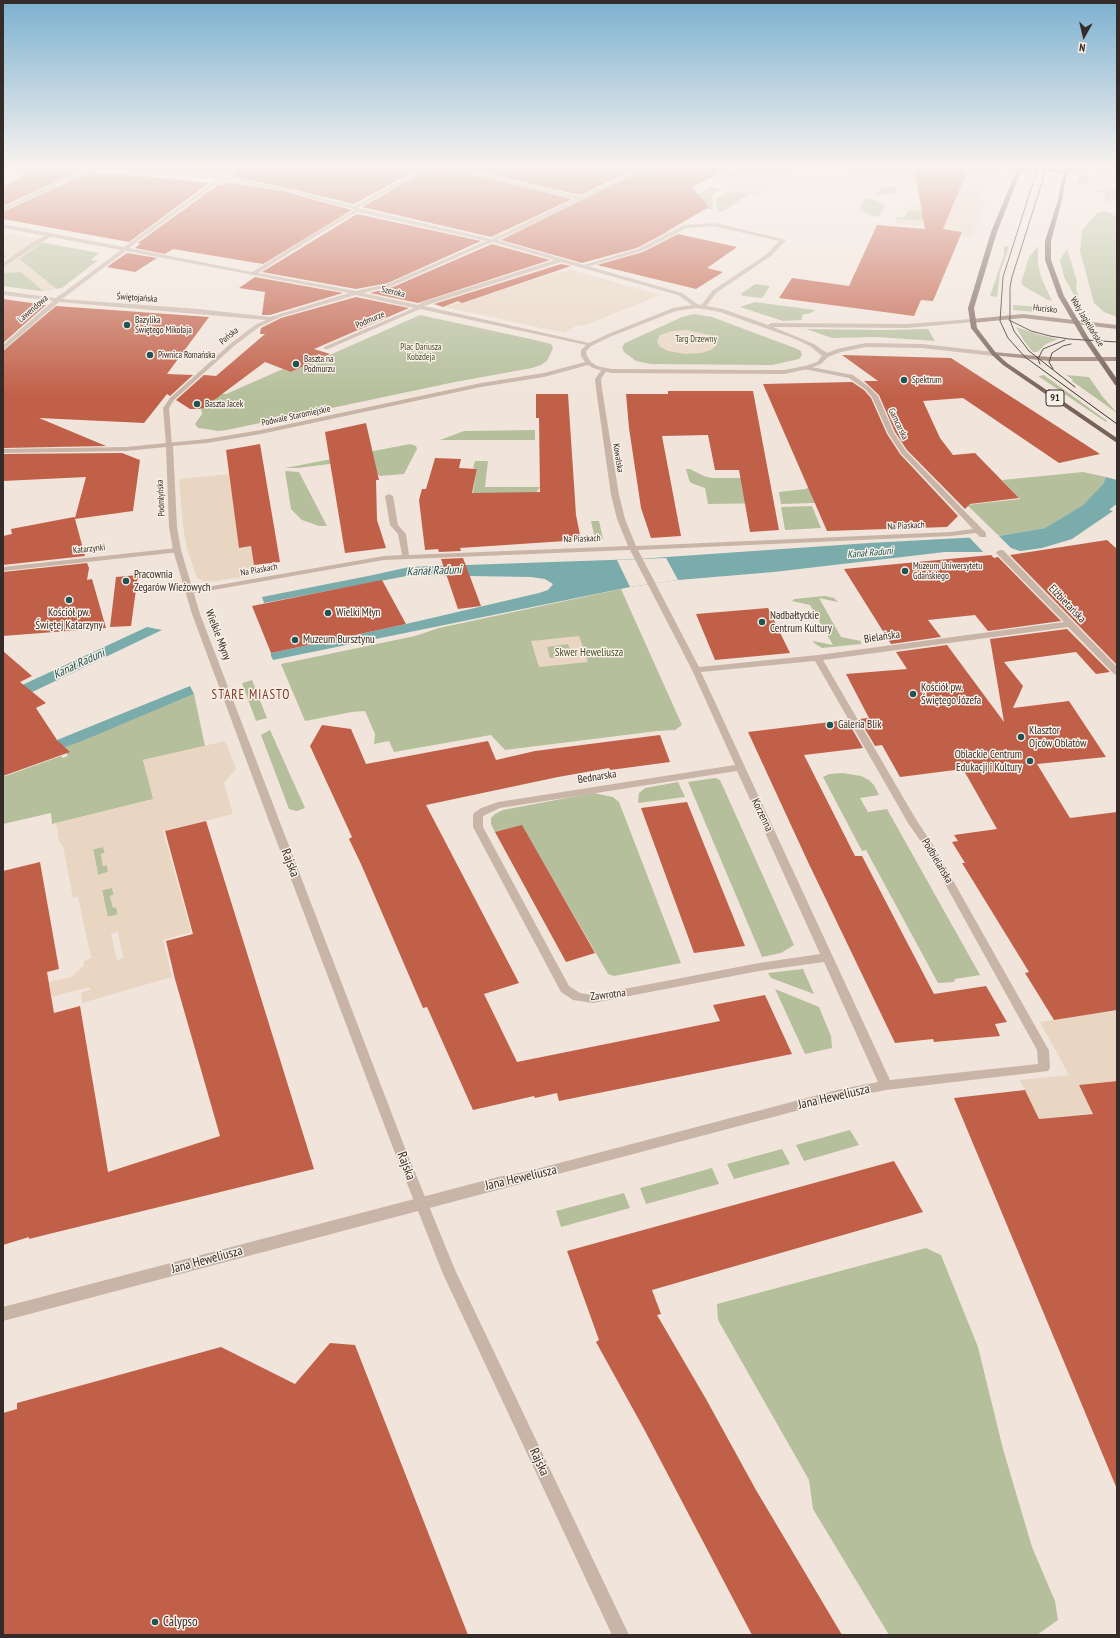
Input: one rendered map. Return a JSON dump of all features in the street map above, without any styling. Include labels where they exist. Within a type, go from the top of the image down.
[{"type":"main road","points":[[972,321],[971,308],[991,243]]},
{"type":"main road","name":"Wały Jagiellońskie","points":[[1048,243],[1047,252],[1050,268],[1057,287],[1076,322],[1116,382]]},
{"type":"main road","name":"Hucisko","points":[[972,321],[1023,316],[1117,327]]},
{"type":"main road","name":"91","points":[[972,321],[978,335],[994,354],[1017,372],[1117,441]]},
{"type":"main road","points":[[994,354],[1049,360],[1117,359]]},
{"type":"street","points":[[3,265],[34,243]]},
{"type":"street","name":"Szeroka","points":[[95,243],[356,293],[589,345]]},
{"type":"street","name":"Lawendowa","points":[[3,348],[57,300],[132,243]]},
{"type":"street","points":[[254,273],[301,243]]},
{"type":"street","name":"Pańska","points":[[169,445],[166,408],[172,399],[244,334],[270,319],[356,293],[390,286],[488,243]]},
{"type":"street","points":[[502,243],[680,294],[700,306]]},
{"type":"street","points":[[583,266],[640,250],[653,243]]},
{"type":"street","points":[[700,306],[714,292],[769,255],[780,243]]},
{"type":"street","name":"Podmurze","points":[[326,348],[413,311],[425,303],[560,260]]},
{"type":"street","name":"Świętojańska","points":[[3,293],[57,300],[198,311],[270,319]]},
{"type":"street","points":[[826,356],[812,345],[762,325],[721,310],[700,306],[675,309],[610,335],[589,345],[584,351],[584,356],[589,363],[604,370],[641,372],[784,372],[806,368],[818,363],[826,356],[849,347],[877,344],[922,346],[994,354]]},
{"type":"street","points":[[762,325],[907,326],[972,321]]},
{"type":"street","name":"Podwale Staromiejskie","points":[[3,451],[126,449],[169,445],[261,432],[481,385],[544,375],[589,363]]},
{"type":"street","name":"Garncarska","points":[[806,368],[851,376],[868,388],[874,396],[890,433],[903,452],[980,532]]},
{"type":"street","name":"Kowalska","points":[[604,370],[598,379],[615,495],[621,519],[633,548]]},
{"type":"street","name":"Podmłyńska","points":[[169,445],[173,527],[177,550]]},
{"type":"street","points":[[389,496],[394,525],[402,534],[406,557]]},
{"type":"street","name":"Na Piaskach","points":[[190,592],[384,558],[980,532]]},
{"type":"street","name":"Korzenna","points":[[633,548],[696,670],[886,1085]]},
{"type":"street","name":"Katarzynki","points":[[3,568],[177,550]]},
{"type":"street","name":"Wielkie Młyny","points":[[177,550],[190,592],[223,684]]},
{"type":"street","name":"Elżbietańska","points":[[1000,552],[1117,672]]},
{"type":"street","name":"Bielańska","points":[[696,670],[818,658],[1071,624]]},
{"type":"street","name":"Podbielańska","points":[[818,658],[913,823],[928,845],[1043,1050],[1044,1068]]},
{"type":"street","name":"Rajska","points":[[223,684],[421,1204],[450,1274],[621,1635]]},
{"type":"street","name":"Bednarska","points":[[481,832],[478,827],[478,815],[485,810],[498,805],[740,767]]},
{"type":"street","name":"Zawrotna","points":[[481,832],[565,989],[577,997],[593,999],[759,967],[827,957]]},
{"type":"street","name":"Jana Heweliusza","points":[[3,1314],[841,1094],[886,1085],[1044,1068]]},
{"type":"green space","points":[[3,243],[48,243],[99,253],[91,260],[97,261],[62,288],[40,291],[3,286]]},
{"type":"green space","points":[[1081,243],[1117,243],[1117,317],[1104,312],[1094,303],[1080,251]]},
{"type":"green space","points":[[1004,246],[1009,247],[1000,273],[997,297],[990,296],[1004,255]]},
{"type":"green space","points":[[1038,246],[1038,264],[1041,277],[1052,301],[1025,287],[1021,283],[1029,257]]},
{"type":"green space","points":[[1067,249],[1077,281],[1076,288],[1080,302],[1078,302],[1064,277],[1061,265],[1060,260]]},
{"type":"green space","points":[[755,284],[770,286],[762,298],[743,296],[741,294]]},
{"type":"green space","points":[[755,302],[815,310],[811,313],[802,315],[802,320],[783,321],[740,307]]},
{"type":"green space","points":[[1013,305],[1055,308],[1057,314],[1013,310]]},
{"type":"green space","name":"Targ Drzewny","points":[[694,314],[712,317],[795,348],[801,351],[802,355],[799,359],[772,365],[651,364],[636,361],[624,352],[622,347],[625,343],[682,317]]},
{"type":"green space","name":"Plac Dariusza Kobzdeja","points":[[420,315],[535,340],[551,344],[553,348],[547,361],[532,368],[455,382],[227,430],[218,431],[198,428],[195,424],[202,414],[201,408],[207,407],[220,394],[226,394],[283,369],[291,372]]},
{"type":"green space","points":[[1016,327],[1058,339],[1046,344],[1037,352],[1033,352],[1024,341]]},
{"type":"green space","points":[[806,329],[928,329],[935,341],[878,337],[832,338]]},
{"type":"green space","points":[[1044,375],[1107,421],[1106,422],[1038,376]]},
{"type":"green space","points":[[1066,375],[1089,377],[1102,396],[1117,413],[1072,381],[1073,380]]},
{"type":"green space","points":[[535,430],[535,440],[440,440],[464,431]]},
{"type":"green space","points":[[410,444],[416,446],[417,449],[404,474],[380,476],[361,460],[298,468],[285,468]]},
{"type":"green space","points":[[475,461],[488,461],[485,487],[540,487],[533,497],[472,498],[477,469],[473,468]]},
{"type":"green space","points":[[686,469],[690,469],[712,478],[762,478],[773,503],[708,504],[705,488],[691,483]]},
{"type":"green space","points":[[285,471],[299,472],[327,526],[319,526],[302,520],[291,509]]},
{"type":"green space","points":[[1083,472],[1106,477],[1103,484],[1083,505],[1045,528],[999,536],[967,505],[1020,499],[1002,480]]},
{"type":"green space","points":[[813,482],[845,502],[781,504],[779,492],[806,489]]},
{"type":"green space","points":[[812,506],[821,528],[785,530],[781,507]]},
{"type":"green space","points":[[591,521],[599,521],[603,539],[595,539]]},
{"type":"green space","name":"Skwer Heweliusza","points":[[621,589],[682,725],[675,730],[505,750],[491,735],[394,752],[389,741],[374,744],[375,734],[365,711],[305,721],[281,664],[415,636],[439,628]]},
{"type":"green space","points":[[825,596],[834,598],[838,602],[819,598],[841,637],[861,641],[861,644],[822,648],[814,643],[813,641],[833,645],[810,605],[792,601],[794,599]]},
{"type":"green space","points":[[252,680],[267,718],[256,721],[242,683]]},
{"type":"green space","points":[[194,694],[205,746],[143,760],[154,799],[52,824],[51,813],[3,824],[3,777],[61,756],[63,758],[68,756],[63,748]]},
{"type":"green space","points":[[270,730],[305,808],[297,811],[289,809],[261,735]]},
{"type":"green space","points":[[843,773],[861,776],[869,780],[874,785],[879,795],[860,798],[868,812],[887,809],[980,975],[955,979],[954,982],[938,983],[866,850],[862,851],[823,777],[829,774]]},
{"type":"green space","points":[[715,778],[720,780],[794,945],[781,953],[762,957],[688,782]]},
{"type":"green space","points":[[678,782],[685,797],[638,803],[639,793],[645,788]]},
{"type":"green space","points":[[593,793],[613,797],[619,802],[681,963],[614,976],[608,974],[522,826],[495,832],[491,824],[491,818],[503,810]]},
{"type":"green space","points":[[103,847],[105,853],[101,854],[103,866],[107,865],[108,872],[98,875],[93,849]]},
{"type":"green space","points":[[112,888],[114,895],[110,896],[113,907],[116,906],[118,915],[107,917],[102,890]]},
{"type":"green space","points":[[803,969],[814,994],[771,978],[768,973]]},
{"type":"green space","points":[[775,989],[819,1007],[831,1036],[832,1048],[805,1054]]},
{"type":"green space","points":[[850,1130],[859,1145],[804,1161],[796,1145]]},
{"type":"green space","points":[[782,1149],[790,1164],[734,1179],[727,1164]]},
{"type":"green space","points":[[712,1168],[719,1184],[646,1204],[640,1188]]},
{"type":"green space","points":[[624,1193],[630,1208],[561,1227],[556,1211]]},
{"type":"green space","points":[[926,1248],[941,1255],[978,1347],[1003,1449],[1032,1547],[1055,1601],[1058,1620],[1037,1635],[889,1635],[813,1509],[809,1480],[718,1320],[717,1304]]},
{"type":"shaded area","points":[[3,243],[41,243],[19,259],[57,289],[42,290],[21,272],[3,273],[3,258],[7,257],[3,253]]},
{"type":"shaded area","points":[[569,269],[660,295],[586,325],[576,326],[564,333],[445,307]]},
{"type":"shaded area","points":[[687,330],[710,335],[715,338],[717,343],[716,346],[711,350],[702,353],[685,354],[668,351],[659,346],[657,341],[660,335],[672,331]]},
{"type":"shaded area","points":[[229,474],[240,548],[251,546],[256,575],[206,582],[197,578],[187,549],[183,526],[179,479]]},
{"type":"shaded area","points":[[579,636],[588,662],[539,667],[531,641]],"holes":[[[568,644],[572,656],[550,658],[547,647]]]},
{"type":"shaded area","points":[[225,741],[236,769],[224,783],[233,814],[163,831],[191,932],[163,940],[172,977],[82,1003],[81,993],[90,990],[89,987],[52,997],[49,982],[71,977],[84,965],[84,961],[91,958],[78,897],[73,898],[63,846],[59,842],[56,823],[153,799],[143,760]],"holes":[[[103,847],[105,853],[101,854],[103,866],[107,865],[108,872],[98,875],[93,849]],[[112,888],[114,895],[110,896],[113,908],[116,907],[118,914],[108,917],[102,890]],[[118,932],[123,958],[117,960],[111,934]]]},
{"type":"shaded area","points":[[1117,1010],[1117,1081],[1079,1085],[1093,1113],[1039,1119],[1020,1080],[1069,1075],[1040,1022]]},
{"type":"water","name":"Kanał Raduni","points":[[1106,477],[1117,480],[1117,505],[1109,510],[1113,511],[1072,539],[1042,548],[1020,551],[1011,548],[984,552],[945,552],[774,572],[678,580],[630,587],[273,660],[271,656],[271,653],[539,593],[548,590],[553,584],[545,579],[531,577],[412,575],[264,603],[262,597],[409,567],[638,559],[869,543],[999,536],[1045,528],[1083,505],[1103,484]]},
{"type":"water","name":"Kanał Raduni","points":[[147,627],[162,630],[3,706],[5,693]]},
{"type":"water","points":[[190,686],[194,694],[82,741],[63,748],[57,740]]},
{"type":"pier","points":[[997,534],[1013,550],[985,554],[969,537]]},
{"type":"pier","points":[[666,558],[678,580],[630,587],[617,560]]},
{"type":"building","points":[[139,243],[297,243],[263,264],[173,249],[165,254],[135,248],[140,244]]},
{"type":"building","points":[[309,243],[476,243],[388,283],[356,289],[262,272]]},
{"type":"building","points":[[513,243],[646,243],[637,248],[582,263]]},
{"type":"building","points":[[660,243],[721,243],[737,247],[707,268],[723,272],[696,289],[597,265],[643,252]]},
{"type":"building","points":[[869,243],[957,243],[933,301],[921,300],[914,316],[779,298],[792,278],[849,286]]},
{"type":"building","points":[[492,244],[550,260],[418,303],[370,293],[393,287]]},
{"type":"building","points":[[127,253],[157,258],[135,272],[107,267]]},
{"type":"building","points":[[561,264],[571,266],[462,303],[458,301],[443,307],[434,304]]},
{"type":"building","points":[[255,277],[343,293],[270,315],[262,315],[265,292],[239,288]]},
{"type":"building","points":[[356,297],[409,308],[314,349],[330,354],[291,372],[265,362],[210,403],[207,407],[190,409],[176,400],[204,375],[216,376],[265,334],[260,334],[261,328],[281,318]]},
{"type":"building","points":[[3,299],[46,305],[3,343]]},
{"type":"building","points":[[56,306],[209,317],[167,374],[193,375],[170,396],[167,394],[144,423],[39,418],[106,446],[3,448],[3,351]]},
{"type":"building","points":[[842,355],[951,358],[1100,454],[1059,463],[963,398],[923,401],[940,438],[953,455],[975,453],[1019,498],[970,504],[965,509],[907,450],[895,432],[879,395],[864,381],[878,381]]},
{"type":"building","points":[[852,382],[864,390],[871,398],[887,434],[900,454],[958,516],[947,527],[827,531],[763,384]]},
{"type":"building","points":[[668,391],[753,391],[779,530],[750,532],[739,470],[715,470],[708,435],[662,436],[681,536],[651,538],[641,508],[629,428],[626,394],[668,394]]},
{"type":"building","points":[[536,394],[568,394],[576,515],[581,540],[460,548],[461,551],[439,552],[438,549],[425,550],[419,500],[422,489],[426,489],[435,458],[461,459],[459,468],[477,469],[472,493],[540,492],[539,418],[536,418]]},
{"type":"building","points":[[366,423],[379,480],[376,480],[377,520],[386,548],[345,553],[325,432]]},
{"type":"building","points":[[260,444],[280,562],[254,565],[251,546],[239,548],[226,450]]},
{"type":"building","points":[[122,453],[140,460],[133,511],[75,519],[85,556],[3,565],[3,536],[12,534],[11,529],[75,518],[86,477],[3,481],[3,454]]},
{"type":"building","points":[[1107,540],[1117,549],[1117,665],[1010,555]]},
{"type":"building","points":[[991,555],[994,558],[998,557],[1061,621],[988,631],[975,615],[928,620],[941,637],[891,644],[844,569]]},
{"type":"building","points":[[463,558],[481,606],[458,609],[441,559]]},
{"type":"building","name":"Kościół pw. Świętej Katarzyny","points":[[87,563],[89,568],[87,580],[92,579],[106,628],[3,636],[3,572]]},
{"type":"building","points":[[138,575],[131,626],[110,627],[116,577]]},
{"type":"building","name":"Wielki Młyn","points":[[382,580],[406,624],[271,653],[252,606]]},
{"type":"building","points":[[768,608],[790,653],[715,660],[696,614]]},
{"type":"building","points":[[1067,629],[1110,672],[1096,674],[1076,652],[1004,662],[1023,686],[1013,708],[1069,701],[1106,757],[1037,764],[1070,818],[1117,812],[1117,1010],[1054,1020],[1025,973],[1029,972],[962,863],[965,863],[952,842],[958,841],[954,835],[997,829],[963,769],[900,777],[882,745],[875,746],[859,719],[869,718],[846,674],[907,669],[896,652],[947,645],[1004,722],[990,639]]},
{"type":"building","points":[[3,651],[32,676],[20,682],[46,703],[36,708],[57,740],[70,752],[3,776]]},
{"type":"building","points":[[847,720],[863,748],[804,755],[855,856],[862,856],[934,994],[986,986],[1007,1022],[995,1024],[1000,1036],[934,1042],[933,1039],[895,1043],[808,862],[748,732]]},
{"type":"building","points":[[322,725],[351,729],[366,764],[488,741],[496,760],[535,751],[660,735],[670,762],[610,770],[609,768],[558,777],[426,805],[519,983],[484,994],[517,1062],[720,1021],[713,1005],[765,995],[792,1054],[559,1101],[557,1093],[535,1098],[534,1096],[473,1110],[427,1007],[423,1008],[349,839],[352,837],[310,746]]},
{"type":"building","points":[[687,802],[745,946],[694,953],[641,808]]},
{"type":"building","points":[[206,821],[314,1169],[29,1239],[29,1237],[3,1245],[3,871],[40,862],[59,969],[47,972],[54,1013],[80,1006],[108,1172],[220,1136],[175,979],[166,941],[193,934],[165,831]]},
{"type":"building","points":[[522,825],[595,953],[566,962],[495,832]]},
{"type":"building","points":[[1117,1081],[1117,1489],[954,1098],[1025,1090],[1039,1119],[1093,1114],[1079,1085]]},
{"type":"building","points":[[894,1161],[923,1212],[652,1290],[661,1314],[657,1315],[706,1399],[756,1490],[842,1635],[752,1635],[644,1429],[596,1342],[599,1340],[567,1251]]},
{"type":"building","points":[[330,1343],[355,1345],[468,1635],[3,1635],[3,1413],[17,1409],[17,1403],[221,1347],[295,1384]]},
{"type":"tram line","points":[[1014,243],[1003,277],[1000,321],[1008,338],[1025,357],[1117,424]]},
{"type":"tram line","points":[[1010,321],[1010,287],[1023,243]]},
{"type":"tram line","points":[[1010,321],[1031,331],[1050,336],[1069,339],[1117,342]]},
{"type":"tram line","points":[[1010,321],[1014,331],[1029,351],[1038,358]]},
{"type":"tram line","points":[[1038,358],[1043,349],[1065,340]]},
{"type":"tram line","points":[[1053,369],[1049,362],[1052,353],[1063,346],[1071,344]]},
{"type":"tram line","points":[[1038,358],[1075,387]]},
{"type":"tram line","points":[[1038,358],[1040,364]]},
{"type":"place","name":"Bazylika Świętego Mikołaja","points":[[127,325]]},
{"type":"place","name":"Piwnica Romańska","points":[[150,355]]},
{"type":"place","name":"Baszta na Podmurzu","points":[[296,364]]},
{"type":"place","name":"Spektrum","points":[[904,380]]},
{"type":"place","name":"Baszta Jacek","points":[[197,404]]},
{"type":"place","name":"Muzeum Uniwersytetu Gdańskiego","points":[[905,571]]},
{"type":"place","name":"Pracownia Zegarów Wieżowych","points":[[126,581]]},
{"type":"place","name":"Kościół pw. Świętej Katarzyny","points":[[69,600]]},
{"type":"place","name":"Wielki Młyn","points":[[328,613]]},
{"type":"place","name":"Nadbałtyckie Centrum Kultury","points":[[762,622]]},
{"type":"place","name":"Muzeum Bursztynu","points":[[295,640]]},
{"type":"place","name":"Kościół pw. Świętego Józefa","points":[[913,694]]},
{"type":"place","name":"Galeria Blik","points":[[830,725]]},
{"type":"place","name":"Klasztor Ojców Oblatów","points":[[1021,737]]},
{"type":"place","name":"Oblackie Centrum Edukacji i Kultury","points":[[1030,761]]},
{"type":"place","name":"Calypso","points":[[155,1622]]},
{"type":"district","name":"STARE MIASTO","points":[[251,695]]}]
